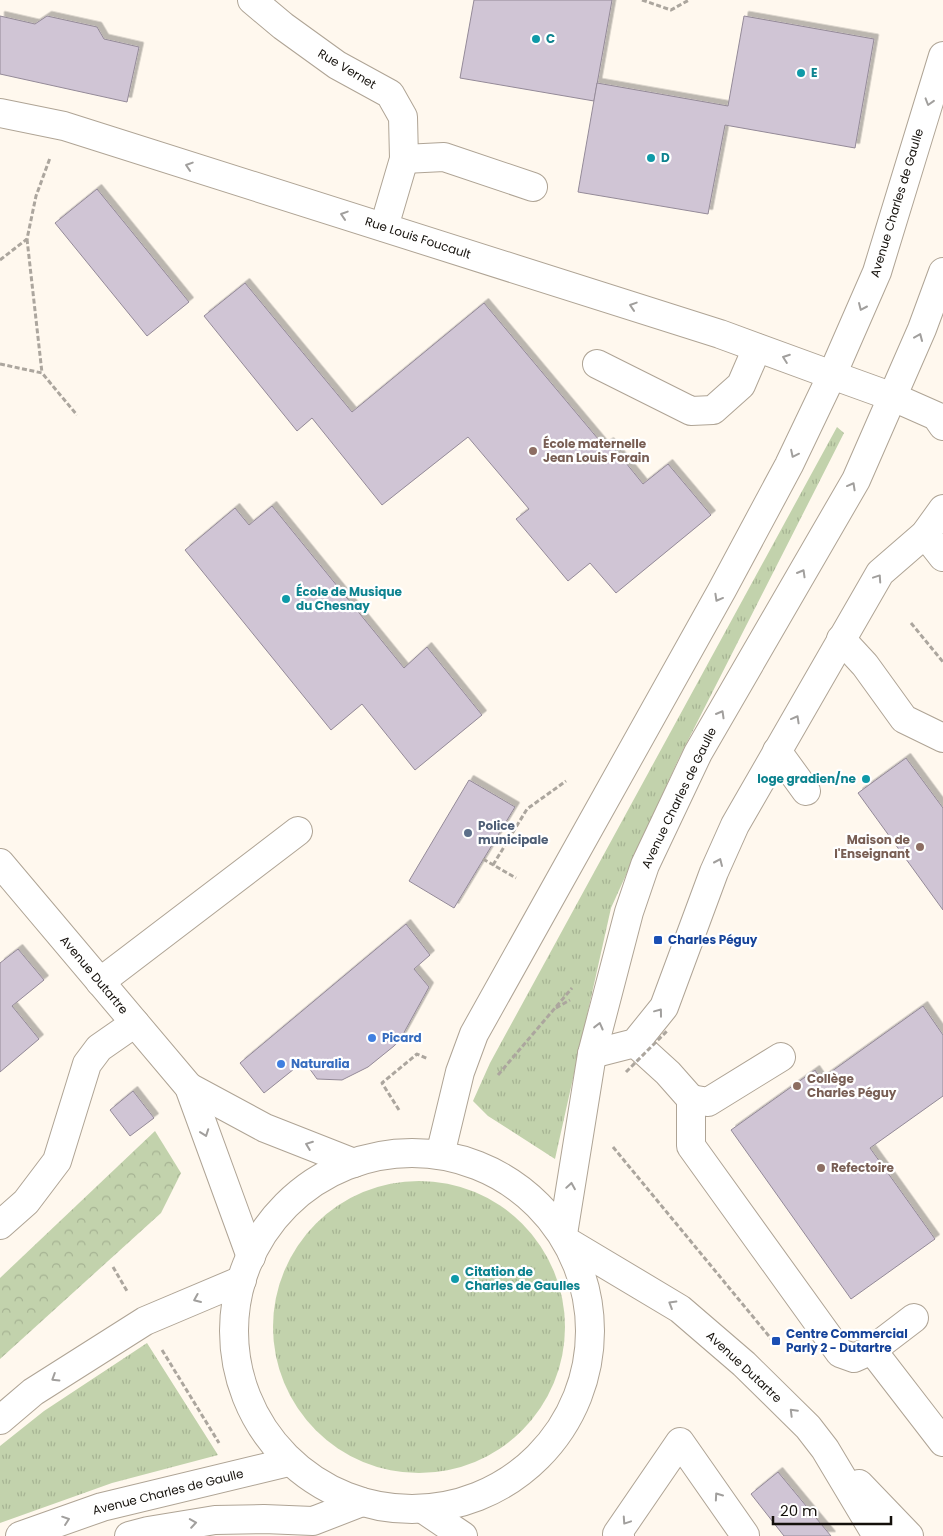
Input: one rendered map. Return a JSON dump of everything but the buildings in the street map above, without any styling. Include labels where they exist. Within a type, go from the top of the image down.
[{"type":"main road","name":"Rue Vernet","points":[[252,0],[283,26],[337,65],[390,94],[403,117],[404,159],[384,227]]},
{"type":"main road","name":"Avenue Charles de Gaulle","points":[[440,1155],[460,1072],[474,1034],[722,590],[789,465],[832,375],[877,272],[943,56]]},
{"type":"main road","name":"Rue Louis Foucault","points":[[0,112],[64,126],[384,227],[720,334],[832,375]]},
{"type":"main road","points":[[404,159],[444,157],[532,187]]},
{"type":"main road","name":"Avenue Charles de Gaulle","points":[[565,1238],[592,1054],[629,912],[645,865],[698,753],[856,480],[893,397],[943,272]]},
{"type":"main road","points":[[597,364],[691,411],[713,410],[741,385],[757,348]]},
{"type":"main road","points":[[832,375],[893,397],[936,416],[943,426]]},
{"type":"main road","points":[[592,1054],[635,1043],[664,1007],[714,872],[735,825],[880,574],[925,534],[943,509]]},
{"type":"main road","points":[[925,534],[943,557]]},
{"type":"main road","points":[[841,639],[865,664],[904,719],[943,738]]},
{"type":"main road","points":[[777,751],[806,791]]},
{"type":"main road","points":[[100,982],[298,830]]},
{"type":"main road","name":"Avenue Dutartre","points":[[0,863],[189,1087],[265,1128],[354,1163]]},
{"type":"main road","points":[[0,1225],[26,1202],[57,1161],[87,1064],[99,1048],[135,1023]]},
{"type":"main road","points":[[635,1043],[691,1099],[708,1102],[780,1057]]},
{"type":"main road","name":"Avenue Dutartre","points":[[189,1087],[246,1268]]},
{"type":"main road","points":[[691,1099],[691,1146],[840,1353],[854,1358],[872,1350],[914,1318]]},
{"type":"main road","points":[[411,1153],[440,1155],[488,1169],[530,1196],[565,1238],[586,1290],[590,1341],[580,1392],[556,1437],[519,1474],[474,1498],[424,1509],[392,1508],[362,1502],[324,1486],[289,1462],[265,1431],[247,1396],[237,1358],[234,1319],[246,1268],[269,1226],[293,1200],[321,1178],[354,1163],[382,1155],[411,1153]]},
{"type":"main road","name":"Avenue Dutartre","points":[[565,1238],[680,1309],[744,1364],[808,1427],[825,1448],[878,1536]]},
{"type":"main road","points":[[0,1420],[33,1392],[145,1321],[246,1268]]},
{"type":"main road","points":[[872,1350],[943,1442]]},
{"type":"main road","points":[[620,1536],[617,1534],[680,1442],[744,1536]]},
{"type":"main road","points":[[825,1448],[909,1536]]},
{"type":"main road","name":"Avenue Charles de Gaulle","points":[[20,1536],[102,1507],[289,1462]]},
{"type":"main road","points":[[128,1536],[215,1520],[313,1521],[362,1502]]},
{"type":"main road","points":[[424,1509],[453,1532]]},
{"type":"path","points":[[642,0],[671,10],[689,0]]},
{"type":"path","points":[[49,164],[36,196],[27,239],[42,373],[78,415]]},
{"type":"path","points":[[0,260],[27,239]]},
{"type":"path","points":[[0,364],[42,373]]},
{"type":"path","points":[[911,623],[943,662]]},
{"type":"path","points":[[493,865],[527,809],[566,780]]},
{"type":"path","points":[[483,859],[516,878]]},
{"type":"path","points":[[554,1009],[579,980]]},
{"type":"path","points":[[621,1080],[626,1072],[668,1030]]},
{"type":"path","points":[[399,1110],[382,1083],[417,1054]]},
{"type":"path","points":[[612,1146],[776,1345]]},
{"type":"path","points":[[113,1267],[239,1475]]},
{"type":"green space","points":[[837,427],[844,433],[679,758],[611,908],[555,1159],[488,1116],[473,1101],[490,1063]]},
{"type":"green space","points":[[155,1131],[181,1173],[161,1213],[0,1359],[0,1278]]},
{"type":"green space","points":[[405,1181],[433,1181],[461,1187],[488,1198],[512,1214],[532,1234],[548,1258],[559,1285],[563,1298],[565,1327],[563,1356],[548,1396],[532,1420],[512,1440],[488,1456],[461,1467],[433,1473],[405,1473],[377,1467],[350,1456],[326,1440],[306,1420],[290,1396],[279,1369],[273,1341],[273,1313],[279,1285],[290,1258],[306,1234],[326,1214],[350,1198],[377,1187]]},
{"type":"green space","points":[[147,1343],[218,1455],[112,1483],[0,1523],[0,1446],[44,1411]]},
{"type":"place","name":"C","points":[[536,39]]},
{"type":"place","name":"E","points":[[801,73]]},
{"type":"place","name":"D","points":[[651,158]]},
{"type":"place","name":"École maternelle Jean Louis Forain","points":[[533,451]]},
{"type":"place","name":"École de Musique du Chesnay","points":[[286,599]]},
{"type":"place","name":"loge gradien/ne","points":[[866,779]]},
{"type":"place","name":"Police municipale","points":[[468,833]]},
{"type":"place","name":"Maison de l'Enseignant","points":[[920,847]]},
{"type":"place","name":"Charles Péguy","points":[[658,940]]},
{"type":"place","name":"Picard","points":[[372,1038]]},
{"type":"place","name":"Naturalia","points":[[281,1064]]},
{"type":"place","name":"Collège Charles Péguy","points":[[797,1086]]},
{"type":"place","name":"Refectoire","points":[[821,1168]]},
{"type":"place","name":"Citation de Charles de Gaulles","points":[[455,1279]]},
{"type":"place","name":"Centre Commercial Parly 2 - Dutartre","points":[[776,1341]]}]
